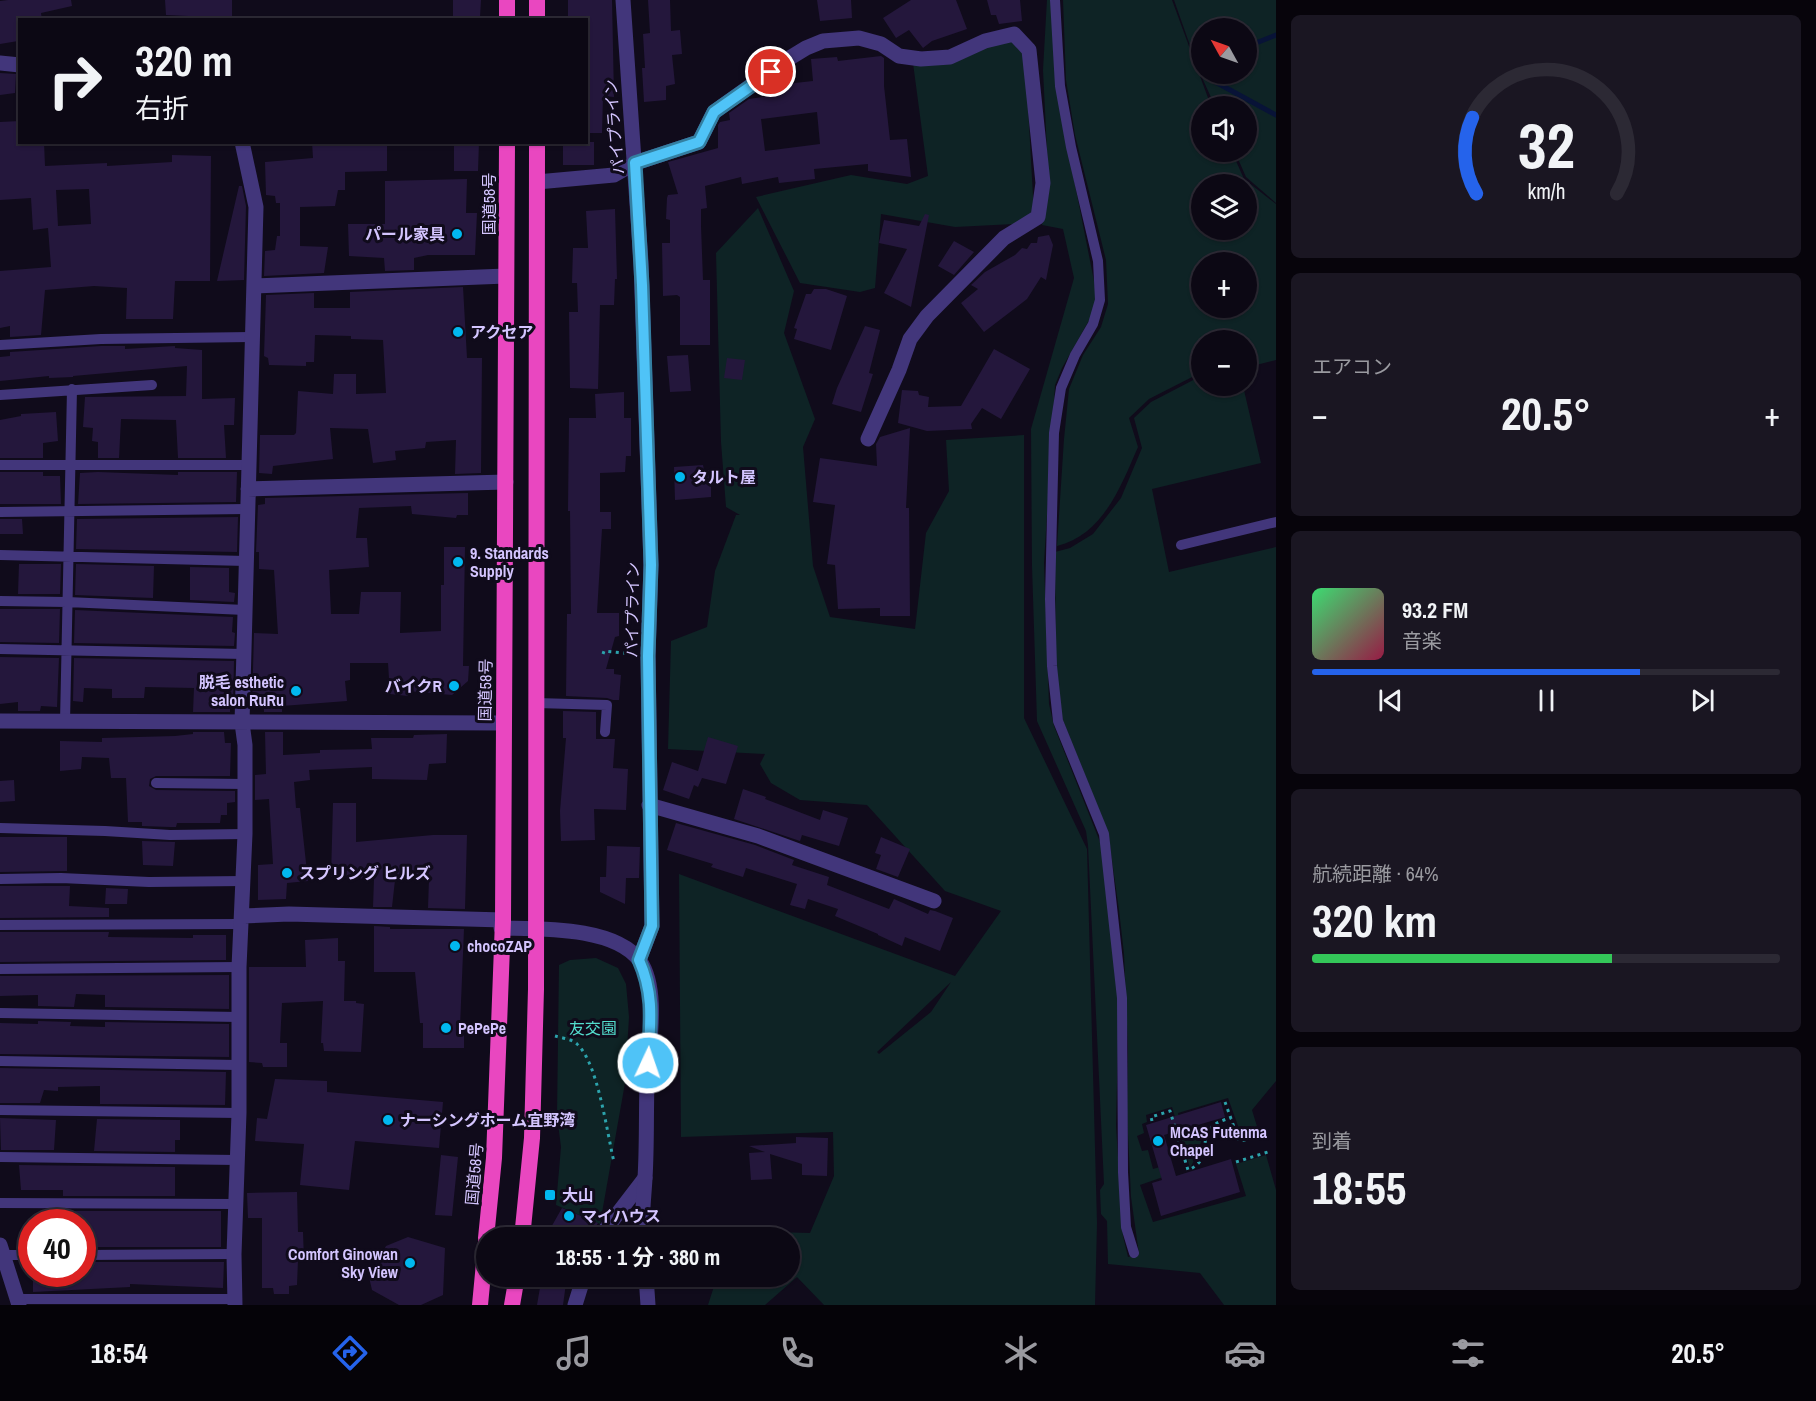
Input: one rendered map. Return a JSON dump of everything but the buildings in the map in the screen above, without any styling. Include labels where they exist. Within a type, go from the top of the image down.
[{"type":"highway","points":[[507,0],[507,18]]},
{"type":"highway","points":[[537,0],[537,18]]},
{"type":"highway","name":"国道58号","points":[[487,1227],[494,1147],[502,924],[507,144]]},
{"type":"highway","points":[[523,1227],[532,1138],[535,1061],[537,144]]},
{"type":"highway","points":[[480,1305],[482,1287]]},
{"type":"highway","points":[[512,1305],[515,1287]]},
{"type":"street","name":"パイプライン","points":[[623,0],[642,285],[651,565],[648,656],[652,926],[639,960]]},
{"type":"street","points":[[537,182],[614,175],[635,163],[699,142],[714,112],[788,59],[806,48],[824,42],[859,38],[881,44],[900,56],[921,59],[950,57],[985,41],[1014,34],[1029,50],[1042,183],[1038,217],[1004,238],[927,316],[910,339],[899,370],[868,439]]},
{"type":"street","points":[[0,63],[18,65]]},
{"type":"street","points":[[235,1302],[239,967],[245,834],[243,654],[256,207],[242,144]]},
{"type":"street","points":[[255,286],[506,276]]},
{"type":"street","points":[[248,489],[506,482]]},
{"type":"street","points":[[0,721],[502,723]]},
{"type":"street","points":[[649,805],[758,836],[934,901]]},
{"type":"street","points":[[241,920],[290,914],[502,924],[581,932],[608,939],[626,949],[639,960],[648,980],[651,1008],[642,1227]]},
{"type":"street","points":[[607,1227],[645,1178]]},
{"type":"street","points":[[1,1251],[18,1302]]},
{"type":"street","points":[[574,1305],[580,1287]]},
{"type":"street","points":[[647,1287],[648,1305]]},
{"type":"lane","points":[[1055,0],[1060,86],[1071,147],[1098,261],[1100,300],[1093,324],[1075,355],[1061,388],[1054,433],[1050,599],[1052,666],[1058,721],[1104,834],[1122,998],[1123,1172],[1126,1227],[1134,1253]]},
{"type":"lane","points":[[0,345],[101,339],[251,337]]},
{"type":"lane","points":[[0,395],[152,385]]},
{"type":"lane","points":[[65,722],[72,389]]},
{"type":"lane","points":[[0,465],[248,465]]},
{"type":"lane","points":[[0,512],[247,509]]},
{"type":"lane","points":[[1181,545],[1276,522]]},
{"type":"lane","points":[[0,555],[246,561]]},
{"type":"lane","points":[[0,601],[245,610]]},
{"type":"lane","points":[[0,649],[243,654]]},
{"type":"lane","points":[[536,703],[607,705],[605,732]]},
{"type":"lane","points":[[156,783],[245,784]]},
{"type":"lane","points":[[0,828],[170,835],[245,834]]},
{"type":"lane","points":[[0,879],[244,881]]},
{"type":"lane","points":[[0,925],[241,920]]},
{"type":"lane","points":[[0,969],[239,967]]},
{"type":"lane","points":[[0,1013],[239,1017]]},
{"type":"lane","points":[[0,1061],[238,1065]]},
{"type":"lane","points":[[0,1110],[239,1113]]},
{"type":"lane","points":[[0,1157],[237,1160]]},
{"type":"lane","points":[[0,1203],[236,1204]]},
{"type":"lane","points":[[1,1251],[18,1253]]},
{"type":"lane","points":[[96,1255],[234,1254]]},
{"type":"lane","points":[[18,1302],[235,1302]]},
{"type":"path","points":[[603,654],[604,651],[648,656]]},
{"type":"path","points":[[555,1036],[575,1042],[586,1054],[596,1080],[614,1162]]},
{"type":"path","points":[[1225,1102],[1239,1141],[1263,1136]]},
{"type":"path","points":[[1152,1121],[1151,1117],[1170,1112],[1188,1170],[1196,1167],[1201,1161],[1205,1137],[1210,1129],[1216,1123],[1231,1118]]},
{"type":"path","points":[[1236,1161],[1268,1152]]},
{"type":"green space","points":[[1047,0],[1052,0],[1062,119],[1096,291],[1096,308],[1062,368],[1055,385],[1044,563],[1049,704],[1054,726],[1102,847],[1119,996],[1116,1126],[1123,1236],[1128,1257],[1139,1254],[1131,1197],[1124,954],[1108,832],[1062,718],[1056,680],[1055,552],[1070,548],[1093,534],[1121,498],[1142,448],[1134,418],[1151,402],[1191,381],[1191,396],[1245,396],[1261,463],[1152,489],[1169,572],[1276,547],[1276,1081],[1252,1110],[1259,1133],[1242,1137],[1228,1098],[1178,1113],[1184,1136],[1205,1129],[1197,1155],[1190,1168],[1172,1107],[1146,1115],[1147,1122],[1142,1124],[1144,1133],[1137,1136],[1142,1151],[1148,1150],[1153,1169],[1160,1167],[1163,1177],[1140,1185],[1153,1222],[1246,1196],[1236,1164],[1266,1155],[1276,1190],[1276,1305],[1224,1305],[1200,1273],[1108,1264],[1107,1221],[1101,1214],[1100,1190],[1104,1184],[1088,845],[1086,831],[1037,721],[1032,566],[1031,429],[1074,278],[1063,229],[1042,225],[1049,191],[1043,70]]},
{"type":"green space","points":[[1063,0],[1172,0],[1191,52],[1191,84],[1203,84],[1207,96],[1191,96],[1191,162],[1236,162],[1242,174],[1191,174],[1191,240],[1257,240],[1257,189],[1276,204],[1276,360],[1257,365],[1257,330],[1191,330],[1191,378],[1149,399],[1129,418],[1138,447],[1117,493],[1098,520],[1087,531],[1057,546],[1069,389],[1083,355],[1101,327],[1108,304],[1106,260],[1075,135],[1066,80]]},
{"type":"green space","points":[[1174,0],[1276,0],[1276,203],[1257,187],[1257,174],[1245,174],[1239,162],[1257,162],[1257,96],[1210,96],[1205,84],[1257,84],[1257,18],[1191,18],[1191,48]]},
{"type":"green space","points":[[1012,38],[1025,52],[1034,214],[1014,224],[955,227],[881,214],[875,288],[860,292],[800,283],[756,197],[851,175],[907,184],[928,176],[913,63]]},
{"type":"green space","points":[[758,208],[794,291],[784,333],[815,419],[803,447],[813,566],[830,617],[915,629],[926,533],[949,491],[946,440],[1024,435],[1024,718],[1087,849],[1097,1223],[1095,1305],[824,1305],[800,1280],[800,1233],[810,1233],[834,1176],[833,1132],[681,1137],[679,874],[955,976],[1001,911],[945,891],[867,805],[800,800],[771,783],[760,764],[765,754],[668,749],[671,641],[707,627],[715,571],[736,515],[740,515],[726,507],[721,442],[716,253]],"holes":[[[951,982],[931,1012],[879,1054],[877,1052]]]},
{"type":"green space","name":"友交園","points":[[596,958],[618,968],[626,984],[629,1017],[625,1083],[600,1224],[556,1205],[561,1147],[557,1116],[559,965],[570,960]]},
{"type":"green space","points":[[714,1287],[786,1287],[765,1305],[708,1305]]},
{"type":"waterway","points":[[1257,43],[1276,35]]},
{"type":"waterway","points":[[1219,84],[1276,115]]},
{"type":"place","name":"パール家具","points":[[457,234]]},
{"type":"place","name":"アクセア","points":[[458,332]]},
{"type":"place","name":"タルト屋","points":[[680,477]]},
{"type":"place","name":"9. Standards Supply","points":[[458,562]]},
{"type":"place","name":"バイクR","points":[[454,686]]},
{"type":"place","name":"脱毛 esthetic salon RuRu","points":[[296,691]]},
{"type":"place","name":"スプリング ヒルズ","points":[[287,873]]},
{"type":"place","name":"chocoZAP","points":[[455,946]]},
{"type":"place","name":"PePePe","points":[[446,1028]]},
{"type":"place","name":"ナーシングホーム宜野湾","points":[[388,1120]]},
{"type":"place","name":"MCAS Futenma Chapel","points":[[1158,1141]]},
{"type":"place","name":"大山","points":[[550,1195]]},
{"type":"place","name":"マイハウス","points":[[569,1216]]},
{"type":"place","name":"Comfort Ginowan Sky View","points":[[410,1263]]},
{"type":"route","points":[[648,1063],[651,1008],[648,980],[639,960],[649,939],[652,926],[648,656],[651,565],[642,285],[635,163],[699,142],[714,112],[771,72]]}]
